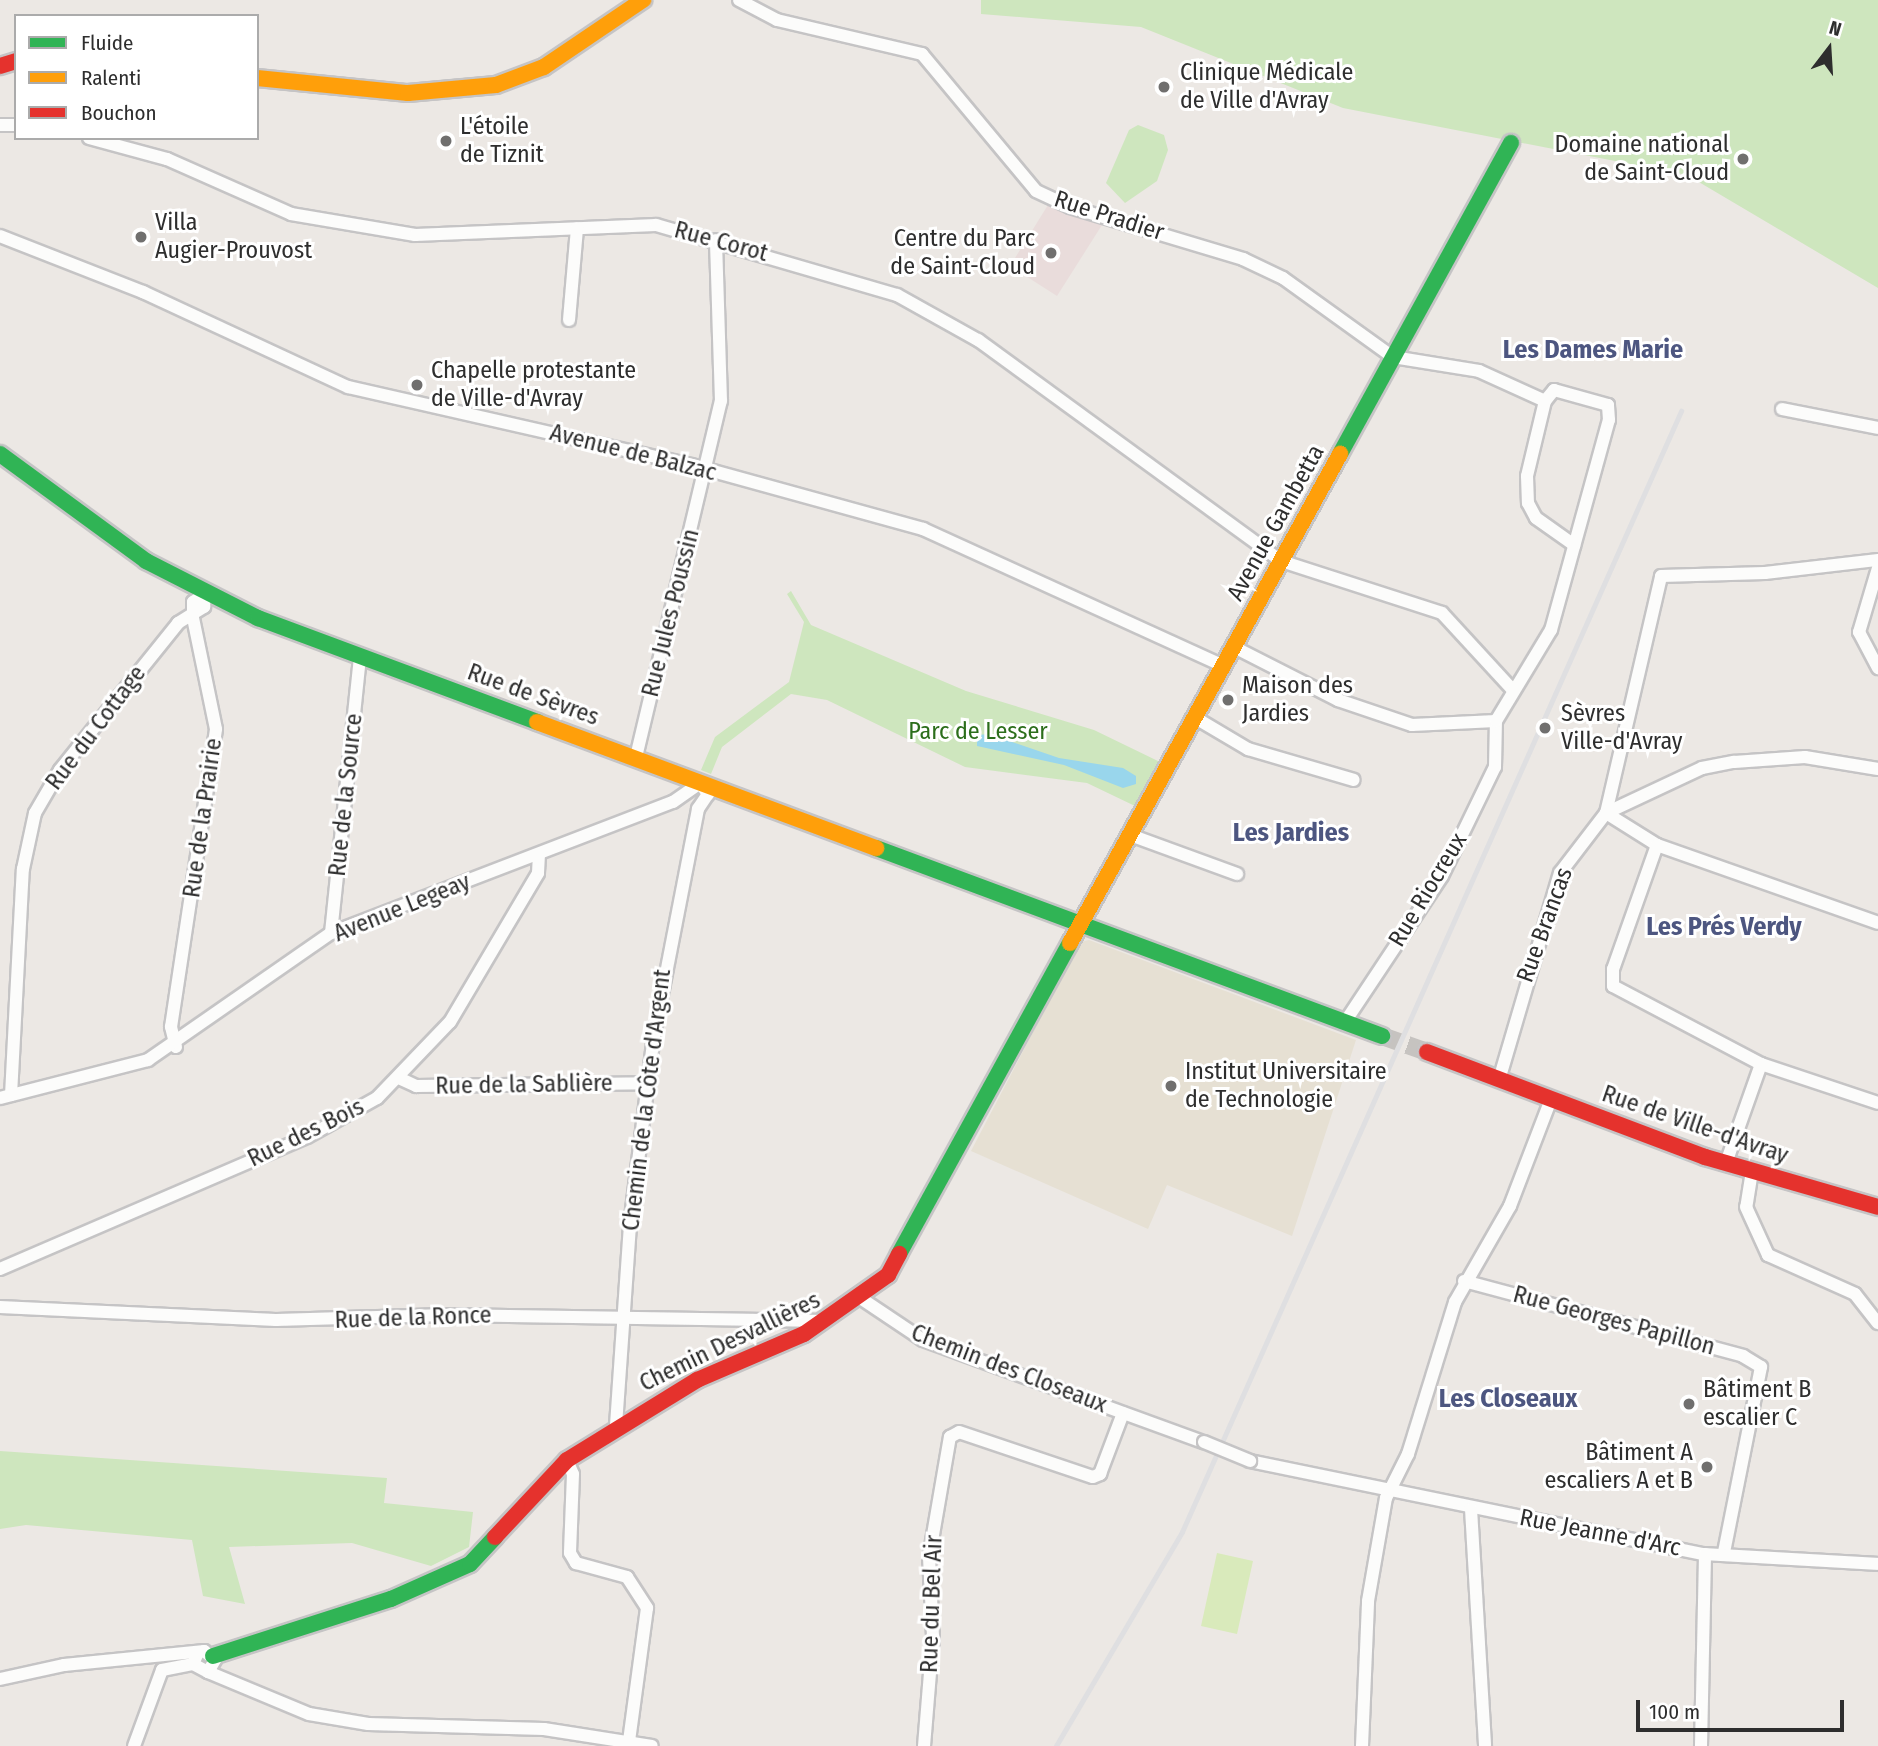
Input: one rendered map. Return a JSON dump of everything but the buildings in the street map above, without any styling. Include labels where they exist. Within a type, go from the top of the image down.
[{"type":"main road","points":[[259,78],[408,93],[496,85],[544,67],[643,0]]},
{"type":"main road","name":"Avenue Gambetta","points":[[1079,923],[1224,666],[1511,143]]},
{"type":"main road","name":"Rue de Sèvres","points":[[0,454],[102,531],[205,594],[360,656],[1382,1036]]},
{"type":"main road","name":"Chemin Desvallières","points":[[202,1658],[391,1599],[470,1564],[567,1460],[616,1427],[697,1380],[826,1321],[862,1298],[904,1252],[1079,923]]},
{"type":"main road","name":"Rue de Ville-d'Avray","points":[[1427,1052],[1726,1163],[1878,1207]]},
{"type":"street","name":"Rue Pradier","points":[[739,0],[777,20],[922,54],[1037,191],[1070,207],[1253,263],[1283,278],[1393,357]]},
{"type":"street","name":"Rue Corot","points":[[96,140],[167,159],[291,214],[415,235],[656,225],[849,277],[937,315],[1281,561]]},
{"type":"street","points":[[569,320],[577,228]]},
{"type":"street","name":"Avenue de Balzac","points":[[0,236],[143,292],[348,387],[706,470],[923,529],[1224,666]]},
{"type":"street","name":"Rue Jules Poussin","points":[[636,757],[706,470],[723,384],[716,240]]},
{"type":"street","points":[[1393,357],[1479,371],[1545,401]]},
{"type":"street","points":[[1234,647],[1338,700],[1412,725],[1496,721],[1512,689],[1532,666],[1551,630],[1574,545],[1608,405],[1554,390],[1545,401],[1527,476],[1528,503],[1536,518],[1574,545]]},
{"type":"street","points":[[1782,409],[1878,428]]},
{"type":"street","points":[[1878,560],[1765,573],[1661,576],[1605,813],[1657,845],[1878,923]]},
{"type":"street","points":[[1281,561],[1442,613],[1512,689]]},
{"type":"street","points":[[1878,568],[1859,632],[1878,668]]},
{"type":"street","name":"Rue du Cottage","points":[[6,1096],[23,869],[35,813],[60,770],[178,623],[193,618],[193,602],[205,594]]},
{"type":"street","name":"Rue de la Prairie","points":[[176,1047],[171,1027],[216,729],[193,618]]},
{"type":"street","name":"Rue de la Source","points":[[331,933],[360,656]]},
{"type":"street","points":[[1194,717],[1248,749],[1354,780]]},
{"type":"street","name":"Rue Riocreux","points":[[1345,1022],[1442,876],[1498,751],[1496,721]]},
{"type":"street","name":"Rue Brancas","points":[[1499,1080],[1507,1045],[1560,873],[1605,813],[1702,768],[1734,762],[1805,757],[1878,769]]},
{"type":"street","name":"Avenue Legeay","points":[[6,1096],[148,1060],[176,1047],[331,933],[673,803],[700,783]]},
{"type":"street","name":"Chemin de la Côte d'Argent","points":[[616,1427],[622,1317],[663,973],[698,809],[708,794],[700,783]]},
{"type":"street","points":[[1130,835],[1237,874]]},
{"type":"street","points":[[1657,845],[1613,969],[1613,986],[1761,1064],[1878,1103]]},
{"type":"street","name":"Rue des Bois","points":[[0,1269],[340,1121],[401,1079],[450,1022],[538,873],[539,855]]},
{"type":"street","points":[[1726,1163],[1761,1064]]},
{"type":"street","name":"Rue de la Sablière","points":[[401,1079],[416,1086],[649,1083]]},
{"type":"street","points":[[1363,1746],[1368,1601],[1391,1491],[1464,1281],[1510,1206],[1551,1099]]},
{"type":"street","points":[[1752,1171],[1746,1207],[1768,1255],[1855,1294],[1878,1323]]},
{"type":"street","name":"Rue Georges Papillon","points":[[1464,1281],[1743,1356],[1761,1367],[1724,1553]]},
{"type":"street","name":"Chemin des Closeaux","points":[[862,1298],[923,1340],[1205,1442]]},
{"type":"street","name":"Rue de la Ronce","points":[[0,1307],[276,1321],[622,1317],[826,1321]]},
{"type":"street","name":"Rue du Bel Air","points":[[924,1746],[933,1636],[929,1558],[950,1437],[959,1432],[1093,1477],[1123,1413]]},
{"type":"street","name":"Rue Jeanne d'Arc","points":[[1205,1442],[1250,1461],[1325,1478],[1705,1554],[1878,1564]]},
{"type":"street","points":[[567,1460],[573,1474],[570,1553],[576,1563],[627,1577],[647,1608],[629,1742]]},
{"type":"street","points":[[1471,1509],[1485,1746]]},
{"type":"street","points":[[1701,1746],[1705,1554]]},
{"type":"street","points":[[151,1658],[162,1670]]},
{"type":"street","name":"Chemin Desvallières","points":[[0,1679],[64,1665],[151,1658],[202,1658]]},
{"type":"street","points":[[162,1670],[202,1658],[208,1672],[309,1714],[368,1724],[544,1729],[652,1746]]},
{"type":"street","points":[[134,1746],[162,1670]]},
{"type":"shaded area","name":"Centre du Parc de Saint-Cloud","points":[[1048,205],[1102,225],[1057,296],[1010,266]]},
{"type":"shaded area","name":"Institut Universitaire de Technologie","points":[[1089,940],[1356,1040],[1292,1236],[1167,1185],[1148,1229],[971,1151],[1080,942]]},
{"type":"green space","name":"Domaine national de Saint-Cloud","points":[[981,0],[1878,0],[1878,288],[1687,175],[1343,108],[1141,27],[981,14]]},
{"type":"green space","points":[[1138,125],[1164,135],[1168,150],[1157,181],[1125,203],[1106,183],[1129,130]]},
{"type":"green space","name":"Parc de Lesser","points":[[791,591],[811,625],[966,691],[1094,730],[1160,762],[1135,806],[1087,783],[965,767],[827,700],[791,694],[722,747],[711,774],[701,770],[715,737],[789,682],[804,622],[787,594]]},
{"type":"green space","points":[[0,1451],[387,1478],[384,1503],[473,1512],[469,1547],[431,1566],[352,1543],[229,1547],[245,1604],[203,1596],[192,1540],[26,1525],[0,1529]]},
{"type":"green space","points":[[1217,1553],[1253,1561],[1237,1634],[1201,1626]]},
{"type":"water","points":[[989,734],[1059,758],[1123,768],[1136,776],[1136,784],[1123,788],[1064,765],[977,746],[977,735]]},
{"type":"tunnel","points":[[1382,1036],[1427,1052]]},
{"type":"railway","points":[[1056,1746],[1182,1532],[1681,411]]},
{"type":"traffic: fast","points":[[1340,454],[1511,143]]},
{"type":"traffic: fast","points":[[0,454],[146,561],[258,618],[537,722]]},
{"type":"traffic: fast","points":[[876,848],[1382,1036]]},
{"type":"traffic: fast","points":[[899,1254],[1070,943]]},
{"type":"traffic: fast","points":[[213,1656],[391,1599],[470,1564],[495,1537]]},
{"type":"traffic: slow","points":[[259,78],[408,93],[496,85],[544,67],[643,0]]},
{"type":"traffic: slow","points":[[1070,943],[1340,454]]},
{"type":"traffic: slow","points":[[537,722],[876,848]]},
{"type":"traffic: jam","points":[[0,66],[14,62]]},
{"type":"traffic: jam","points":[[1427,1052],[1705,1157],[1878,1207]]},
{"type":"traffic: jam","points":[[495,1537],[567,1460],[697,1380],[804,1334],[888,1275],[899,1254]]},
{"type":"place","name":"Clinique Médicale de Ville d'Avray","points":[[1164,87]]},
{"type":"place","name":"L'étoile de Tiznit","points":[[446,141]]},
{"type":"place","name":"Domaine national de Saint-Cloud","points":[[1743,159]]},
{"type":"place","name":"Villa Augier-Prouvost","points":[[141,237]]},
{"type":"place","name":"Centre du Parc de Saint-Cloud","points":[[1051,253]]},
{"type":"place","name":"Chapelle protestante de Ville-d'Avray","points":[[417,385]]},
{"type":"place","name":"Maison des Jardies","points":[[1228,700]]},
{"type":"place","name":"Sèvres Ville-d'Avray","points":[[1545,728]]},
{"type":"place","name":"Institut Universitaire de Technologie","points":[[1171,1086]]},
{"type":"place","name":"Bâtiment B escalier C","points":[[1689,1404]]},
{"type":"place","name":"Bâtiment A escaliers A et B","points":[[1707,1467]]},
{"type":"district","name":"Les Dames Marie","points":[[1593,350]]},
{"type":"district","name":"Les Jardies","points":[[1291,833]]},
{"type":"district","name":"Les Prés Verdy","points":[[1724,927]]},
{"type":"district","name":"Les Closeaux","points":[[1508,1399]]}]
